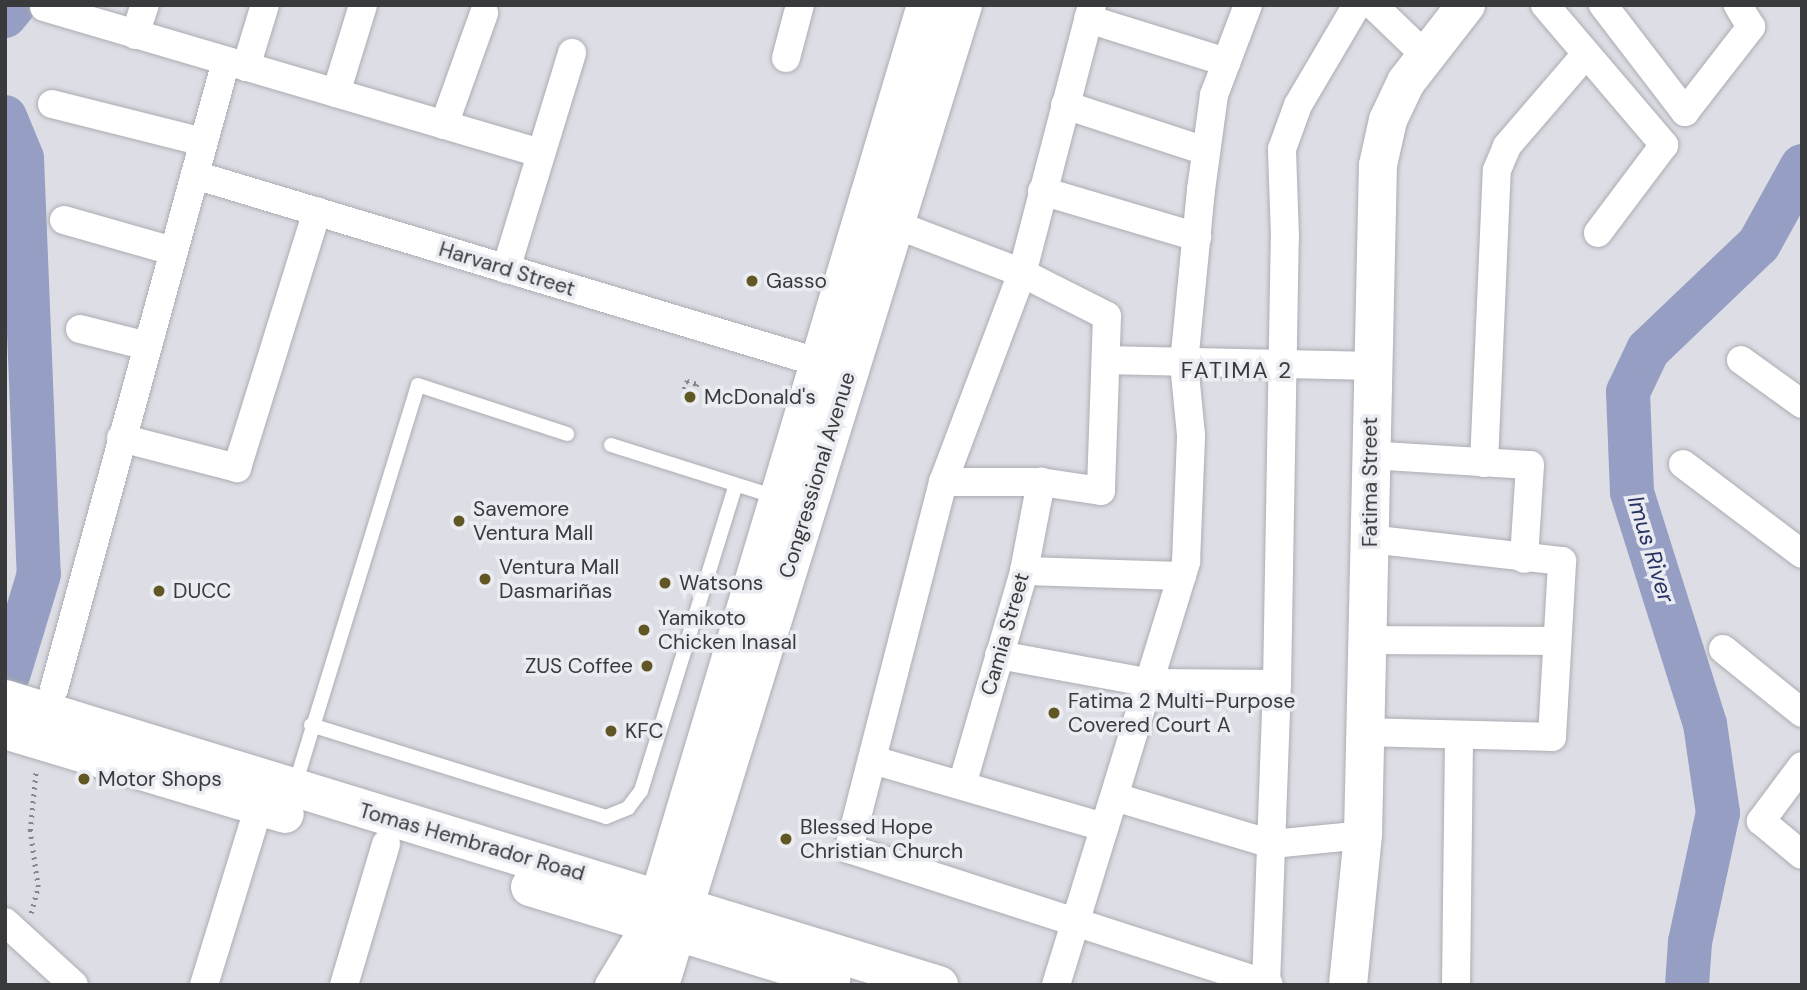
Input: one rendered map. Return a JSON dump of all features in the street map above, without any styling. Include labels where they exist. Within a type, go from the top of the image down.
[{"type":"street","points":[[135,34],[145,5]]},
{"type":"street","points":[[54,689],[203,142],[265,5]]},
{"type":"street","points":[[336,93],[363,5]]},
{"type":"street","points":[[786,58],[800,5]]},
{"type":"street","name":"Congressional Avenue","points":[[609,985],[651,939],[834,367],[926,5]]},
{"type":"street","name":"Congressional Avenue","points":[[834,367],[894,224],[963,5]]},
{"type":"street","points":[[1056,985],[1104,827],[1152,683],[1182,576],[1191,435],[1184,363],[1206,150],[1214,95],[1248,5]]},
{"type":"street","points":[[1226,62],[1090,12],[1021,273],[943,482],[849,849],[1268,984],[1277,684],[1279,362],[1285,237],[1282,149],[1297,105],[1357,5]]},
{"type":"street","points":[[1373,5],[1425,54]]},
{"type":"street","name":"Fatima Street","points":[[1348,985],[1363,835],[1369,455],[1378,165],[1388,120],[1425,54],[1466,5]]},
{"type":"street","points":[[1545,5],[1664,145],[1598,233]]},
{"type":"street","points":[[1615,10],[1685,112],[1751,27],[1738,5]]},
{"type":"street","points":[[44,7],[540,153]]},
{"type":"street","points":[[444,125],[484,13]]},
{"type":"street","points":[[506,269],[572,53]]},
{"type":"street","points":[[1484,463],[1497,170],[1507,146],[1586,54]]},
{"type":"street","points":[[52,103],[203,142]]},
{"type":"street","points":[[1065,106],[1206,150]]},
{"type":"street","name":"Harvard Street","points":[[195,175],[834,367]]},
{"type":"street","points":[[1042,191],[1197,237]]},
{"type":"street","points":[[121,438],[237,468],[317,212]]},
{"type":"street","points":[[64,220],[173,250]]},
{"type":"street","points":[[894,224],[1021,273],[1107,316],[1101,491],[1041,482],[943,482]]},
{"type":"street","points":[[80,329],[146,346]]},
{"type":"street","points":[[1106,360],[1372,366]]},
{"type":"street","points":[[1741,360],[1802,404]]},
{"type":"street","points":[[1369,455],[1530,465],[1524,559]]},
{"type":"street","points":[[1683,464],[1802,554]]},
{"type":"street","name":"Camia Street","points":[[962,785],[1024,571],[1041,482]]},
{"type":"street","points":[[1365,732],[1552,737],[1562,561],[1524,559],[1369,539]]},
{"type":"street","points":[[1024,571],[1182,576]]},
{"type":"street","points":[[1368,640],[1557,641]]},
{"type":"street","points":[[1723,649],[1802,713]]},
{"type":"street","points":[[999,655],[1152,683],[1277,684]]},
{"type":"street","name":"Tomas Hembrador Road","points":[[5,699],[294,789],[651,939],[850,985]]},
{"type":"street","name":"Tomas Hembrador Road","points":[[5,730],[606,910],[651,939],[939,985]]},
{"type":"street","points":[[1455,985],[1459,735]]},
{"type":"street","points":[[873,760],[1104,827]]},
{"type":"street","points":[[1802,766],[1761,821],[1802,855]]},
{"type":"street","points":[[1115,797],[1272,844],[1363,835]]},
{"type":"street","points":[[204,985],[259,806]]},
{"type":"street","points":[[344,985],[386,844]]},
{"type":"street","points":[[11,928],[74,985]]},
{"type":"street","name":"Congressional Avenue","points":[[651,939],[660,985]]},
{"type":"lane","points":[[294,789],[311,725],[418,385],[567,434]]},
{"type":"lane","points":[[611,445],[792,503]]},
{"type":"lane","points":[[311,725],[606,817],[628,808],[641,791],[736,485]]},
{"type":"path","points":[[684,389],[687,381],[696,384],[691,403]]},
{"type":"path","points":[[11,928],[29,922],[38,887],[30,831],[32,789],[43,742]]},
{"type":"waterway","points":[[5,16],[14,5]]},
{"type":"waterway","points":[[5,117],[22,158],[39,574],[9,673]]},
{"type":"waterway","name":"Imus River","points":[[1687,985],[1690,942],[1718,813],[1705,724],[1632,492],[1628,392],[1648,350],[1759,244],[1802,166]]},
{"type":"place","name":"Gasso","points":[[752,281]]},
{"type":"place","name":"McDonald's","points":[[690,397]]},
{"type":"place","name":"Savemore Ventura Mall","points":[[459,521]]},
{"type":"place","name":"Ventura Mall Dasmariñas","points":[[485,579]]},
{"type":"place","name":"Watsons","points":[[665,583]]},
{"type":"place","name":"DUCC","points":[[159,591]]},
{"type":"place","name":"Yamikoto Chicken Inasal","points":[[644,630]]},
{"type":"place","name":"ZUS Coffee","points":[[647,666]]},
{"type":"place","name":"Fatima 2 Multi-Purpose Covered Court A","points":[[1054,713]]},
{"type":"place","name":"KFC","points":[[611,731]]},
{"type":"place","name":"Motor Shops","points":[[84,779]]},
{"type":"place","name":"Blessed Hope Christian Church","points":[[786,839]]},
{"type":"district","name":"FATIMA 2","points":[[1237,370]]}]
